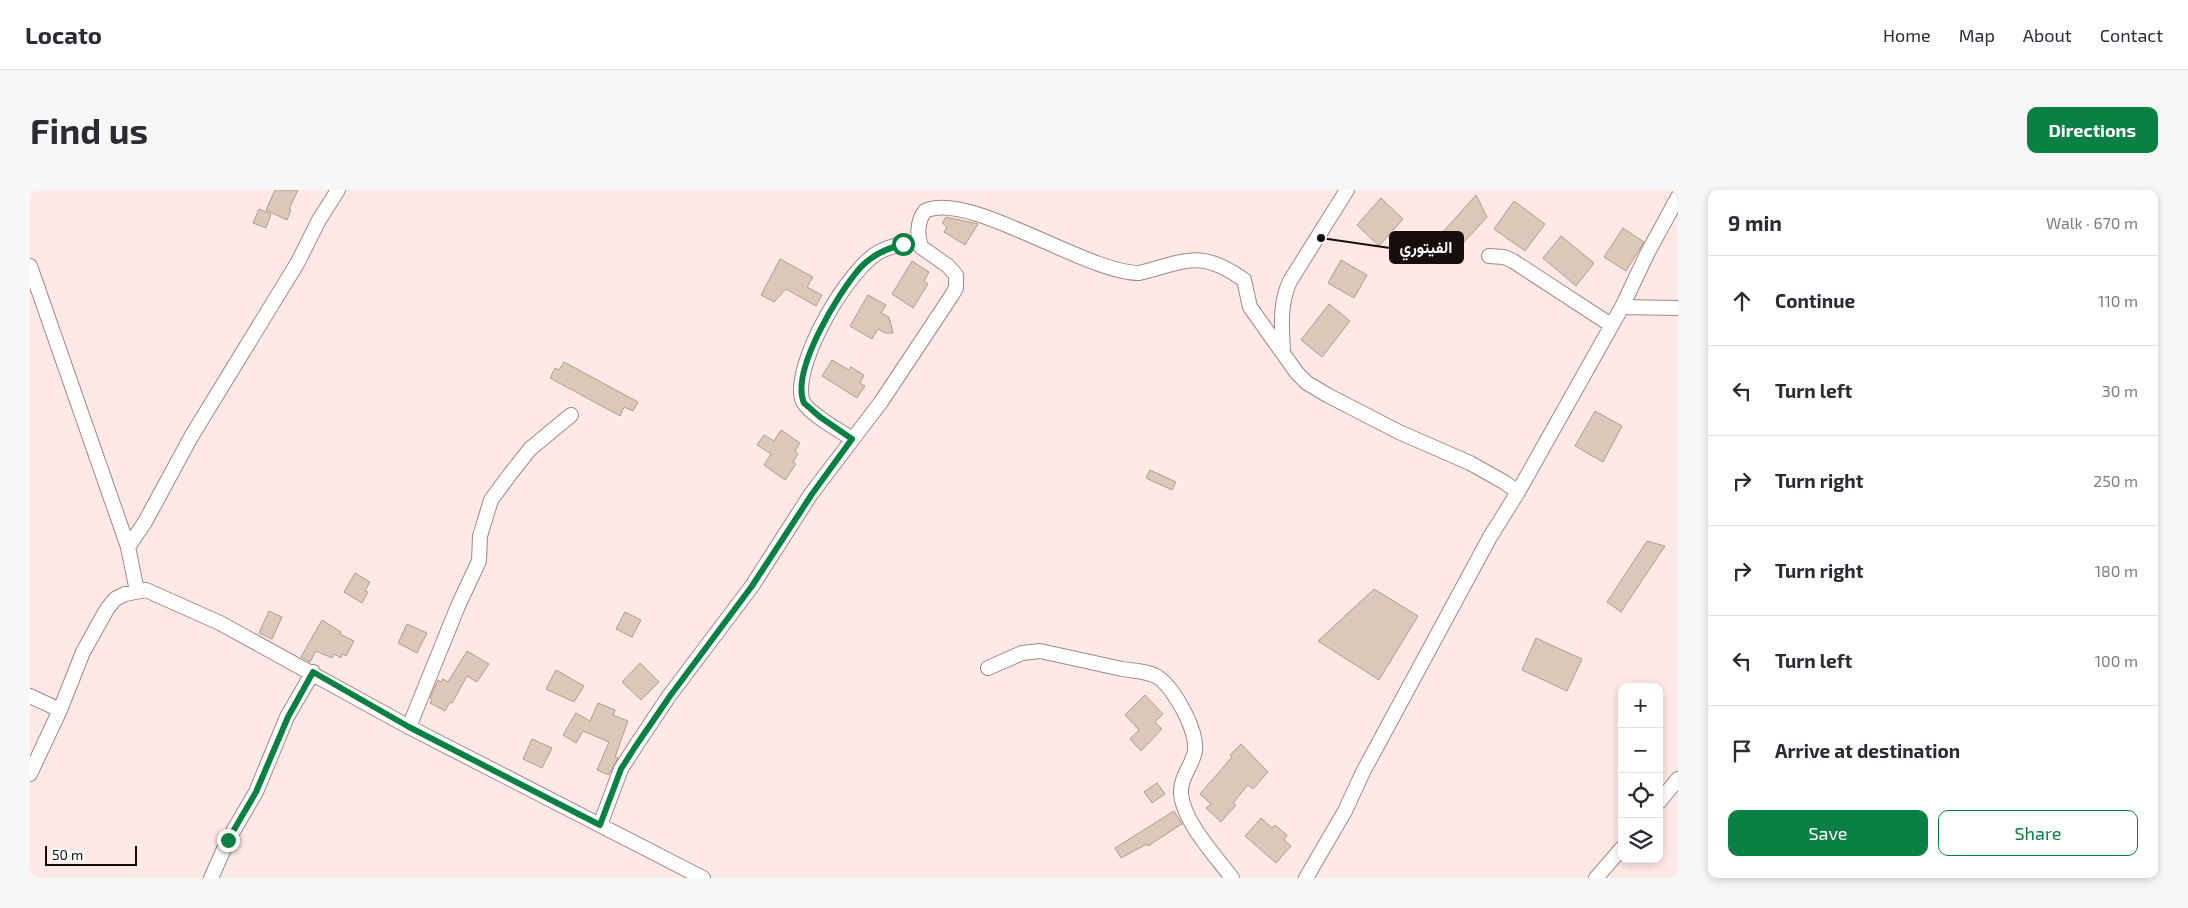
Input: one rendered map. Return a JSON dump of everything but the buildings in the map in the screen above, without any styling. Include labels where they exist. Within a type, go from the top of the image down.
[{"type":"street","points":[[128,547],[145,522],[191,437],[298,262],[318,220],[338,190]]},
{"type":"street","points":[[1283,354],[1281,319],[1283,296],[1290,281],[1346,190]]},
{"type":"street","points":[[600,825],[621,769],[635,747],[670,696],[752,586],[812,494],[880,402],[956,288],[956,275],[952,270],[926,252],[920,242],[919,228],[926,209],[940,199],[955,195]]},
{"type":"street","points":[[1306,878],[1345,811],[1440,626],[1622,307],[1647,254],[1678,197]]},
{"type":"street","points":[[1003,209],[1119,269],[1132,273],[1140,273],[1200,259],[1222,266],[1244,280],[1250,307],[1297,373],[1329,396],[1399,432],[1470,464],[1504,482],[1518,492]]},
{"type":"street","points":[[852,439],[820,417],[804,403],[802,386],[810,355],[830,309],[860,268],[885,250],[903,244],[920,242]]},
{"type":"street","points":[[1489,256],[1504,257],[1513,261],[1611,325]]},
{"type":"street","points":[[30,266],[128,547],[137,591]]},
{"type":"street","points":[[1622,307],[1678,308]]},
{"type":"street","points":[[409,727],[458,606],[479,561],[480,536],[492,500],[510,472],[530,449],[571,415]]},
{"type":"street","points":[[30,774],[60,710],[83,652],[107,609],[115,599],[137,591],[146,590],[220,623],[313,672],[409,727],[703,878]]},
{"type":"street","points":[[988,668],[1022,653],[1040,651],[1159,678],[1174,694],[1188,720],[1195,740],[1195,754],[1182,781],[1181,794],[1185,808],[1193,824],[1232,878]]},
{"type":"street","points":[[211,878],[228,840],[256,792],[288,717],[313,672]]},
{"type":"street","points":[[30,696],[60,710]]},
{"type":"street","points":[[1663,797],[1678,779]]},
{"type":"street","points":[[1596,878],[1618,853]]},
{"type":"place","name":"الفيتوري","points":[[1321,238]]},
{"type":"route","points":[[228,840],[256,792],[272,750],[313,672],[409,727],[600,825],[621,769],[635,747],[670,696],[752,586],[812,494],[852,439],[820,417],[804,403],[802,399],[802,386],[807,364],[816,338],[830,309],[860,268],[878,253],[903,244]]}]
